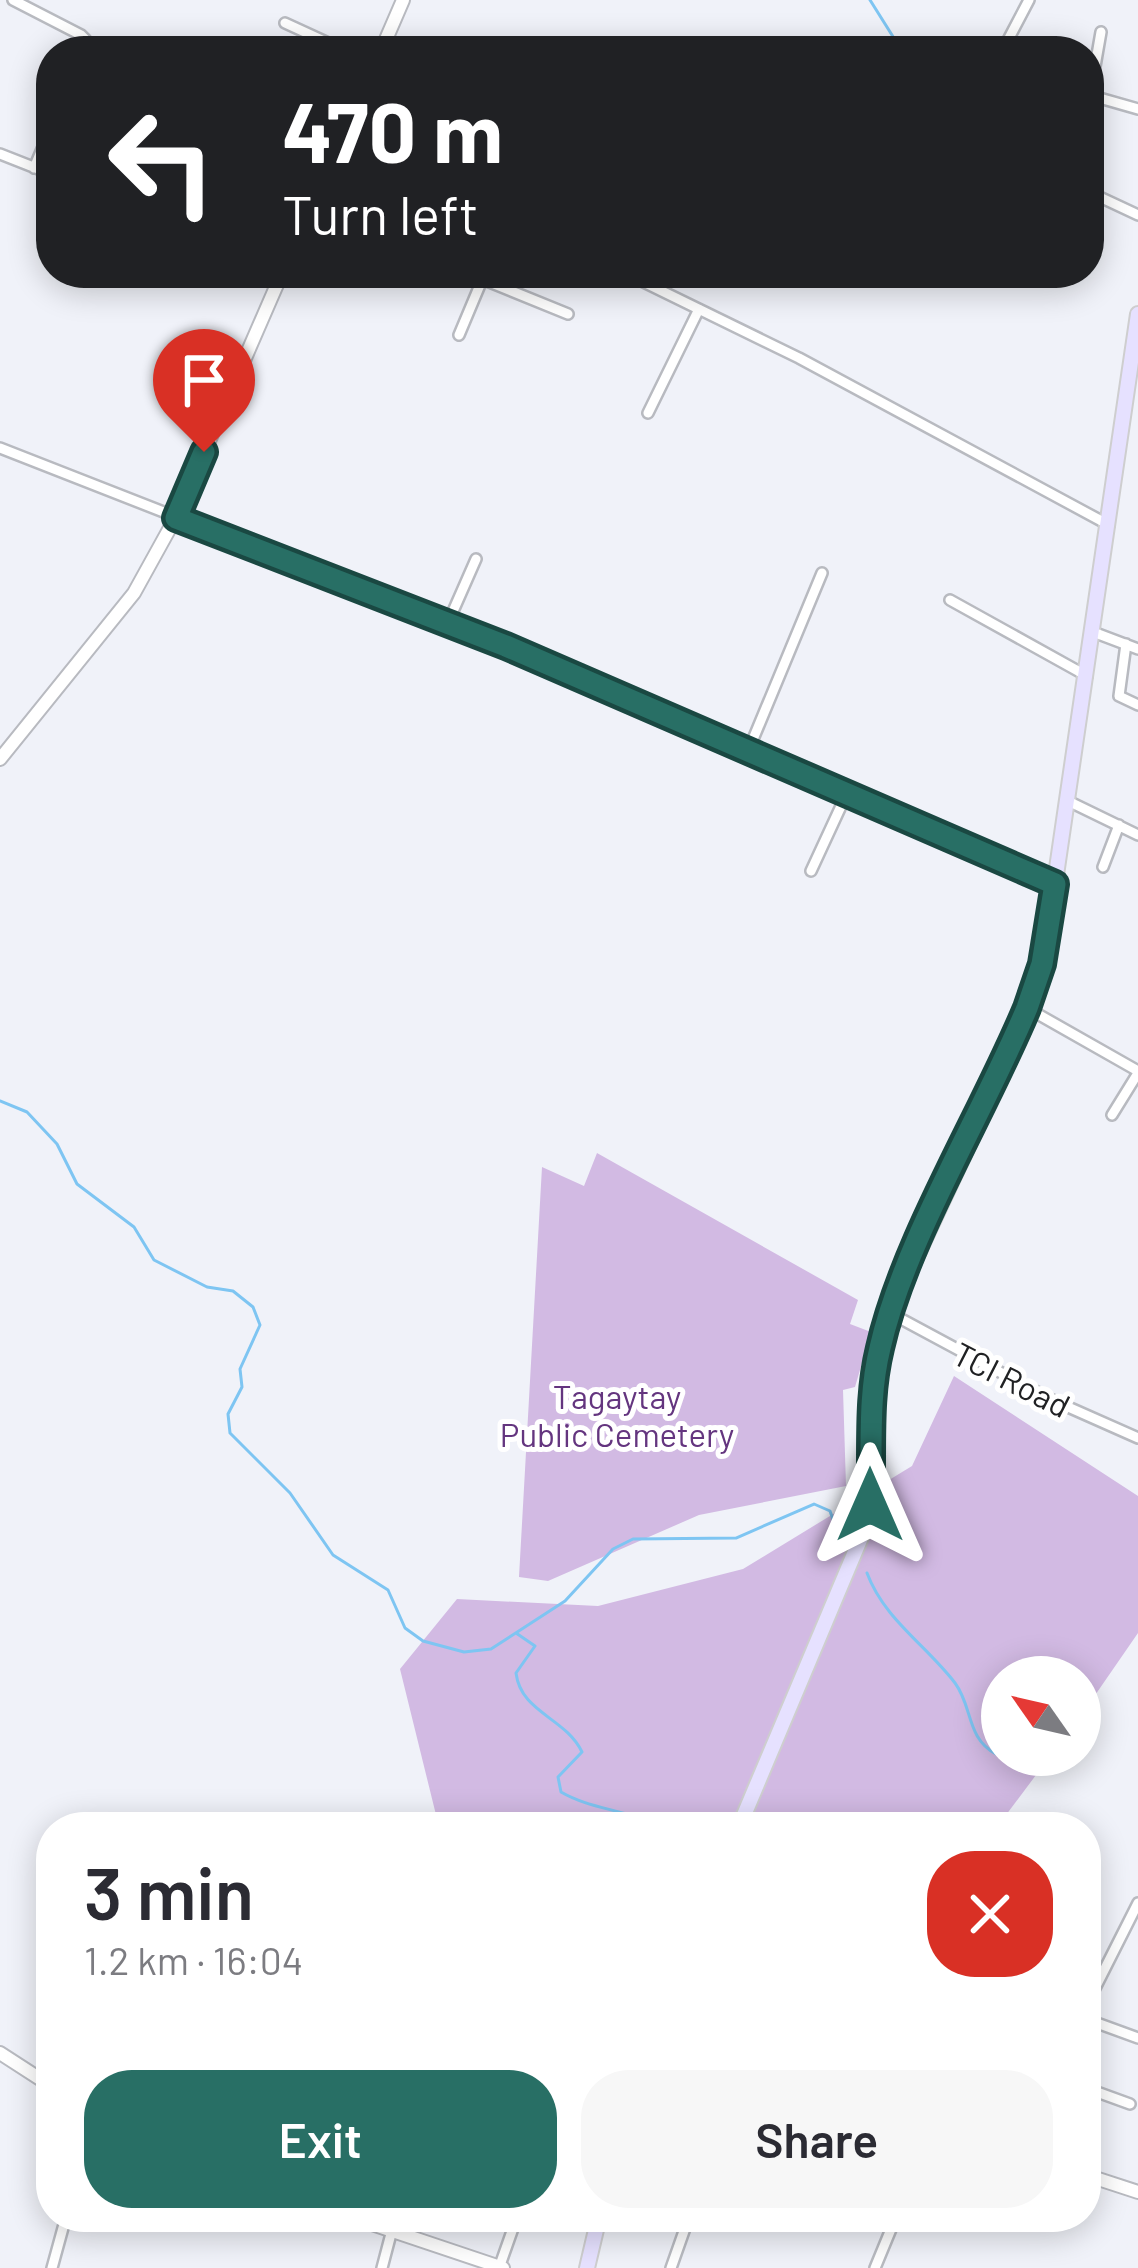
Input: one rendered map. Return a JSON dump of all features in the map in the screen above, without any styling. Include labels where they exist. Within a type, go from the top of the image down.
[{"type":"main road","points":[[745,1812],[865,1528],[871,1402],[890,1313],[1027,1008],[1042,964],[1138,314]]},
{"type":"main road","points":[[587,2268],[595,2232]]},
{"type":"street","points":[[14,0],[81,36]]},
{"type":"street","points":[[38,12],[44,0]]},
{"type":"street","points":[[387,36],[403,0]]},
{"type":"street","points":[[1010,36],[1029,0]]},
{"type":"street","points":[[285,23],[313,36]]},
{"type":"street","points":[[1100,36],[1101,32]]},
{"type":"street","points":[[1104,99],[1138,109]]},
{"type":"street","points":[[0,154],[34,168],[36,163]]},
{"type":"street","points":[[1104,199],[1138,215]]},
{"type":"street","points":[[0,759],[134,593],[176,518],[276,288]]},
{"type":"street","points":[[460,334],[479,288]]},
{"type":"street","points":[[511,288],[568,314]]},
{"type":"street","points":[[657,288],[1109,525]]},
{"type":"street","points":[[648,413],[700,309]]},
{"type":"street","points":[[0,448],[623,697],[1055,884]]},
{"type":"street","points":[[447,625],[476,559]]},
{"type":"street","points":[[748,749],[822,573]]},
{"type":"street","points":[[950,600],[1087,676]]},
{"type":"street","points":[[1093,632],[1135,647],[1119,696],[1138,705]]},
{"type":"street","points":[[812,871],[848,791]]},
{"type":"street","points":[[1068,801],[1138,835]]},
{"type":"street","points":[[1103,867],[1119,825]]},
{"type":"street","points":[[1027,1008],[1138,1072],[1112,1115]]},
{"type":"street","name":"TCI Road","points":[[890,1313],[1050,1399],[1138,1438]]},
{"type":"street","points":[[1101,1976],[1138,1903]]},
{"type":"street","points":[[1101,2024],[1138,2038]]},
{"type":"street","points":[[0,2054],[36,2077]]},
{"type":"street","points":[[1101,2093],[1130,2104]]},
{"type":"street","points":[[1101,2180],[1138,2192]]},
{"type":"street","points":[[52,2268],[62,2232]]},
{"type":"street","points":[[382,2268],[391,2232]]},
{"type":"street","points":[[398,2232],[501,2268],[513,2232]]},
{"type":"street","points":[[671,2268],[683,2232]]},
{"type":"street","points":[[875,2268],[890,2232]]},
{"type":"green space","name":"Tagaytay Public Cemetery","points":[[597,1153],[858,1300],[850,1324],[871,1332],[855,1387],[843,1390],[846,1486],[699,1515],[548,1581],[519,1577],[542,1167],[584,1186]]},
{"type":"green space","points":[[954,1376],[1138,1496],[1138,1633],[1101,1687],[1101,1656],[981,1656],[981,1776],[1035,1776],[1008,1812],[435,1812],[400,1669],[457,1599],[598,1606],[743,1569],[912,1466]]},
{"type":"waterway","points":[[870,0],[893,36]]},
{"type":"waterway","points":[[0,1101],[27,1112],[57,1144],[77,1184],[134,1227],[154,1260],[207,1287],[233,1291],[253,1307],[260,1325],[240,1369],[242,1387],[228,1414],[230,1433],[290,1493],[333,1555],[388,1590],[405,1628],[423,1641],[464,1652],[491,1649],[565,1601],[613,1549],[633,1539],[736,1538],[814,1504],[830,1511],[842,1545]]},
{"type":"waterway","points":[[867,1573],[895,1618],[955,1683],[981,1742]]},
{"type":"waterway","points":[[516,1633],[535,1646],[516,1673],[526,1697],[582,1752],[558,1777],[561,1792],[620,1812]]},
{"type":"route","points":[[204,452],[176,518],[506,646],[1055,884],[1042,964],[1027,1008],[991,1097],[907,1270],[881,1341],[871,1402],[870,1505]]}]
